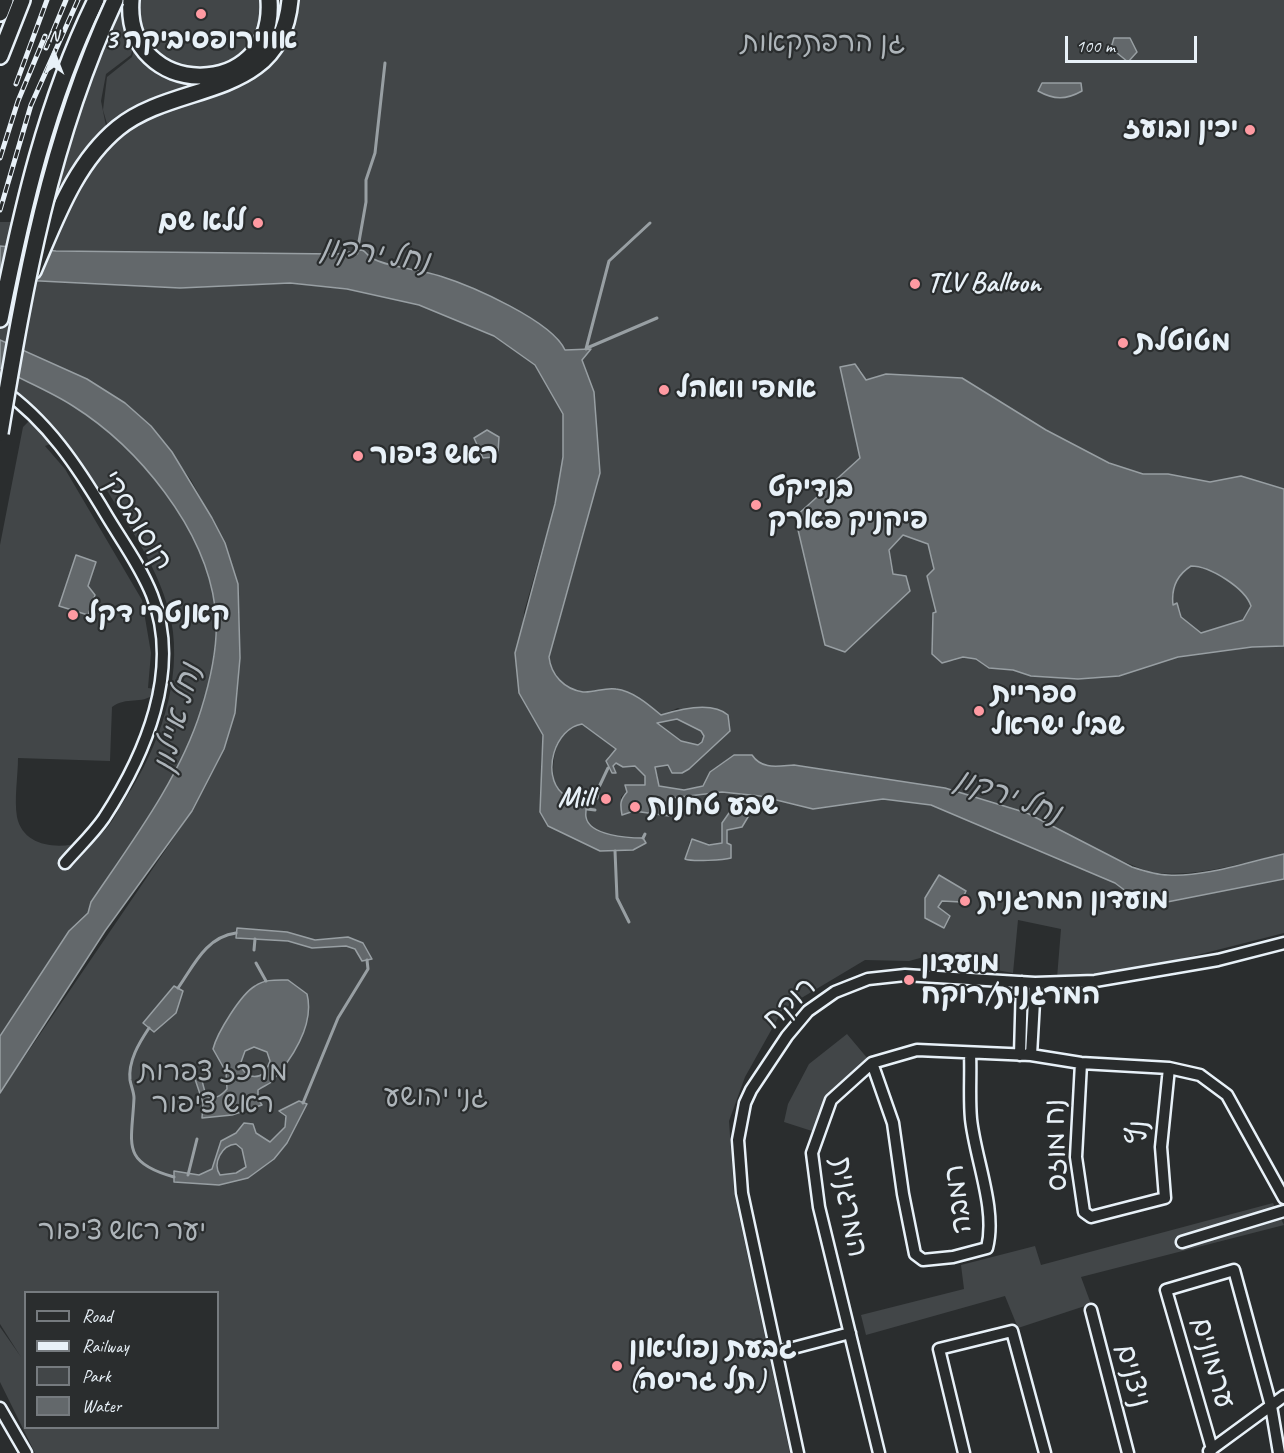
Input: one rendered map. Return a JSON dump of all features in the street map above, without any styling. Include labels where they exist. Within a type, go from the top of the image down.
[{"type":"highway","points":[[0,13],[5,0]]},
{"type":"highway","points":[[0,56],[22,0]]},
{"type":"highway","points":[[0,319],[26,195],[45,128],[68,61],[96,0]]},
{"type":"highway","points":[[0,434],[22,296],[50,175],[64,125],[86,63],[115,0]]},
{"type":"highway","points":[[131,0],[133,23],[141,42],[159,63],[177,74],[199,78],[223,74],[243,62],[258,46],[267,25],[271,0]]},
{"type":"highway","points":[[22,296],[69,190],[83,167],[111,135],[143,113],[225,84],[259,64],[282,30],[290,0]]},
{"type":"street","name":"קוסובסקי","points":[[0,388],[30,410],[48,428],[94,495],[150,589],[160,627],[162,656],[159,695],[138,756],[104,817],[65,863]]},
{"type":"street","name":"רוקח","points":[[798,1453],[742,1193],[738,1154],[745,1103],[763,1070],[808,1011],[835,992],[859,981],[905,975],[1035,983],[1095,981],[1218,960],[1284,943]]},
{"type":"street","points":[[1020,1055],[1022,982]]},
{"type":"street","points":[[1031,1055],[1035,983]]},
{"type":"street","name":"המרגנית","points":[[879,1453],[819,1207],[812,1153],[831,1100],[872,1063],[917,1050],[1031,1055],[1081,1063],[1169,1068],[1200,1075],[1227,1095],[1284,1198]]},
{"type":"street","name":"רמבה","points":[[872,1063],[893,1122],[915,1254],[923,1260],[953,1257],[987,1248],[989,1242],[988,1206],[971,1119],[970,1053]]},
{"type":"street","name":"נח מוזס","points":[[1081,1063],[1076,1107],[1076,1157],[1084,1212],[1091,1217],[1165,1198]]},
{"type":"street","name":"נץ","points":[[1165,1198],[1161,1147],[1169,1068]]},
{"type":"street","points":[[1182,1242],[1284,1211]]},
{"type":"street","name":"ערמונים","points":[[1215,1449],[1166,1290],[1234,1270],[1271,1406]]},
{"type":"street","name":"ניצנים","points":[[1091,1310],[1128,1453]]},
{"type":"street","points":[[964,1453],[939,1349],[1012,1331],[1045,1453]]},
{"type":"street","points":[[778,1352],[850,1333]]},
{"type":"street","points":[[1215,1449],[1284,1396]]},
{"type":"street","points":[[1271,1406],[1280,1453]]},
{"type":"street","points":[[0,1408],[26,1453]]},
{"type":"green space","points":[[122,0],[126,0],[134,44],[131,55],[106,74],[101,101],[106,126],[51,199],[84,98]]},
{"type":"green space","points":[[138,0],[263,0],[262,16],[258,32],[248,47],[235,59],[204,70],[188,69],[172,64],[158,54],[146,40],[140,21]]},
{"type":"green space","name":"גן הרפתקאות","points":[[298,0],[1284,0],[1284,489],[1241,476],[1210,482],[1168,474],[1143,474],[1109,463],[1046,430],[962,378],[886,374],[866,380],[860,369],[860,458],[795,517],[825,645],[844,651],[893,574],[889,550],[903,535],[928,544],[934,569],[927,576],[936,612],[933,613],[932,654],[953,661],[963,657],[976,659],[989,668],[1013,670],[1031,676],[1078,679],[1119,676],[1178,657],[1252,647],[1284,646],[1284,854],[1199,872],[1166,874],[1149,872],[945,788],[794,765],[771,767],[759,764],[749,757],[734,755],[710,772],[703,786],[684,790],[658,786],[658,776],[653,769],[655,767],[668,765],[674,772],[682,773],[730,731],[678,708],[661,715],[640,699],[622,690],[583,692],[570,688],[560,680],[550,664],[549,657],[586,526],[582,360],[590,350],[565,350],[557,339],[528,316],[490,296],[440,276],[379,261],[362,250],[337,254],[56,251],[0,246],[0,222],[64,222],[75,195],[91,168],[111,145],[133,127],[159,114],[237,87],[259,74],[277,57],[291,33]]},
{"type":"green space","points":[[135,45],[202,83],[108,127],[103,110],[107,77],[132,57]]},
{"type":"green space","name":"גני יהושע","points":[[0,279],[180,288],[291,283],[347,289],[419,305],[494,336],[535,365],[563,414],[563,457],[555,504],[524,612],[519,693],[543,735],[541,767],[554,782],[553,764],[557,746],[566,732],[582,724],[616,749],[608,757],[608,768],[612,773],[616,771],[613,766],[616,763],[635,766],[645,776],[645,785],[627,791],[621,797],[622,814],[634,811],[669,815],[672,798],[722,792],[760,796],[813,809],[883,799],[931,805],[1115,883],[1139,901],[1162,903],[1284,879],[1284,933],[1138,970],[1057,978],[1061,929],[1018,920],[1013,973],[924,957],[909,961],[865,960],[783,1009],[745,1077],[729,1121],[734,1193],[790,1453],[35,1453],[0,1382],[0,1327],[21,1357],[0,1324],[0,1093],[192,811],[224,749],[240,640],[238,584],[225,543],[191,480],[151,426],[125,403],[87,379],[0,340]],"holes":[[[734,812],[745,813],[747,819],[742,827],[727,830],[722,860],[685,858],[690,841],[723,843],[722,823]]]},
{"type":"green space","points":[[0,368],[73,406],[97,423],[144,467],[165,492],[183,519],[198,548],[209,577],[215,607],[216,633],[211,672],[201,710],[181,760],[168,785],[91,902],[88,913],[69,932],[0,1036],[0,545],[23,427],[32,418],[53,443],[45,446],[65,469],[142,600],[151,653],[148,688],[156,689],[149,697],[123,702],[112,707],[110,761],[18,758],[17,817],[22,830],[31,838],[43,844],[70,845],[95,837],[107,828],[154,746],[168,701],[174,655],[173,632],[163,593],[147,557],[127,522],[106,489],[97,493],[66,446],[43,418],[16,393],[0,382]]},
{"type":"green space","points":[[1191,566],[1217,574],[1241,592],[1251,606],[1243,620],[1201,633],[1181,617],[1180,609],[1173,605],[1173,593],[1176,582]]},
{"type":"green space","points":[[677,719],[701,731],[704,736],[702,742],[698,745],[681,741],[657,723]]},
{"type":"green space","points":[[847,1034],[868,1059],[826,1096],[815,1132],[784,1122],[788,1104],[809,1064]]},
{"type":"green space","points":[[1273,1203],[1284,1225],[1081,1277],[1091,1304],[1018,1328],[1005,1296],[866,1335],[861,1315],[964,1289],[961,1265],[1035,1246],[1041,1265]]},
{"type":"water","points":[[1114,38],[1130,38],[1137,52],[1128,62],[1111,48]]},
{"type":"water","points":[[1042,83],[1081,83],[1082,91],[1065,97],[1049,96],[1038,91]]},
{"type":"water","points":[[0,246],[56,251],[337,254],[362,250],[379,261],[440,276],[490,296],[528,316],[557,339],[565,350],[591,349],[582,360],[594,392],[600,473],[549,657],[552,670],[570,688],[583,692],[604,689],[622,690],[640,699],[661,715],[705,707],[728,715],[730,731],[689,769],[682,773],[672,773],[668,765],[655,767],[659,786],[684,790],[703,786],[710,772],[734,755],[752,755],[765,765],[794,765],[945,788],[1027,813],[1132,867],[1154,874],[1197,874],[1284,854],[1284,879],[1162,903],[1139,901],[1115,883],[931,805],[883,799],[813,809],[760,796],[722,792],[672,798],[669,816],[634,811],[622,815],[621,802],[627,792],[625,785],[645,785],[645,776],[635,766],[623,767],[616,763],[613,766],[616,773],[612,773],[606,761],[616,749],[582,724],[573,727],[558,743],[552,764],[552,775],[556,785],[565,795],[587,802],[586,817],[594,828],[610,835],[643,838],[646,843],[633,850],[600,851],[548,826],[540,812],[543,735],[519,693],[515,653],[555,504],[563,457],[563,414],[535,365],[494,336],[419,305],[347,289],[290,283],[180,288],[0,279]],"holes":[[[677,719],[701,731],[704,736],[698,745],[681,741],[657,723]]]},
{"type":"water","points":[[0,340],[87,379],[125,403],[151,426],[172,452],[225,543],[238,584],[240,658],[235,713],[224,749],[192,811],[105,931],[0,1093],[0,1036],[69,931],[88,913],[91,902],[138,833],[181,760],[201,710],[211,672],[216,620],[209,577],[198,548],[183,519],[165,492],[144,467],[97,423],[73,406],[0,368]]},
{"type":"water","points":[[855,364],[866,380],[886,374],[962,378],[1046,430],[1109,463],[1143,474],[1168,474],[1210,482],[1241,476],[1284,489],[1284,646],[1252,647],[1178,657],[1119,676],[1078,679],[1031,676],[1013,670],[989,668],[976,659],[963,657],[942,663],[932,654],[933,613],[936,612],[927,576],[934,569],[928,544],[903,535],[889,550],[893,574],[906,576],[910,591],[845,652],[825,645],[795,517],[860,458],[840,367]],"holes":[[[1191,566],[1199,567],[1226,579],[1242,592],[1251,606],[1243,620],[1201,633],[1181,617],[1177,603],[1173,605],[1174,588],[1186,570]]]},
{"type":"water","points":[[487,430],[499,437],[498,453],[495,457],[483,458],[474,438]]},
{"type":"water","points":[[76,555],[96,562],[88,586],[95,595],[88,615],[59,606]]},
{"type":"water","points":[[729,813],[745,813],[748,817],[742,827],[727,830],[727,843],[731,845],[731,858],[685,859],[692,839],[709,845],[722,843],[722,823]]},
{"type":"water","points":[[939,875],[966,891],[961,902],[942,901],[938,907],[950,916],[944,928],[925,918],[925,898]]},
{"type":"water","points":[[237,928],[287,932],[315,940],[348,937],[363,943],[372,959],[362,961],[355,949],[346,946],[312,948],[288,941],[236,938]]},
{"type":"water","points":[[288,980],[307,994],[308,1018],[299,1042],[286,1064],[270,1083],[258,1090],[258,1099],[262,1105],[232,1115],[202,1118],[203,1103],[195,1079],[201,1077],[206,1096],[212,1098],[218,1097],[227,1089],[226,1072],[213,1049],[224,1024],[249,990],[267,981]],"holes":[[[254,1047],[267,1052],[270,1061],[265,1073],[254,1076],[242,1069],[240,1065],[245,1051]]]},
{"type":"water","points":[[174,986],[183,991],[176,1013],[154,1032],[143,1023]]},
{"type":"water","points":[[299,1101],[307,1104],[287,1143],[274,1159],[248,1178],[219,1185],[174,1182],[174,1171],[199,1175],[212,1169],[221,1141],[236,1133],[244,1123],[253,1124],[256,1133],[270,1142],[285,1127],[286,1116],[279,1111]],"holes":[[[236,1144],[242,1149],[246,1167],[236,1173],[220,1175],[217,1165],[223,1151]]]},
{"type":"waterway","name":"נחל ירקון","points":[[357,253],[366,202],[366,180],[375,153],[385,63]]},
{"type":"waterway","points":[[586,349],[609,261],[650,223]]},
{"type":"waterway","points":[[587,348],[657,318]]},
{"type":"waterway","points":[[587,802],[597,798],[599,787],[608,768]]},
{"type":"waterway","points":[[587,809],[595,810]]},
{"type":"waterway","points":[[643,838],[645,834]]},
{"type":"waterway","points":[[615,851],[617,898],[629,922]]},
{"type":"waterway","points":[[178,988],[209,946],[217,940],[236,933]]},
{"type":"waterway","points":[[254,950],[255,939]]},
{"type":"waterway","points":[[303,1103],[338,1018],[368,969],[367,960]]},
{"type":"waterway","points":[[256,963],[266,981]]},
{"type":"waterway","points":[[149,1028],[132,1059],[130,1073],[134,1094],[133,1149],[137,1158],[145,1165],[174,1177]]},
{"type":"waterway","points":[[188,1175],[197,1139]]},
{"type":"railway","points":[[16,84],[47,0]]},
{"type":"railway","points":[[46,48],[66,0]]},
{"type":"railway","points":[[0,210],[31,105],[78,0]]},
{"type":"railway","points":[[0,158],[18,101],[45,36]]},
{"type":"place","name":"אווירופסיביקה 3","points":[[201,14]]},
{"type":"place","name":"יכין ובועז","points":[[1250,130]]},
{"type":"place","name":"ללא שם","points":[[258,223]]},
{"type":"place","name":"TLV Balloon","points":[[915,284]]},
{"type":"place","name":"מטוטלת","points":[[1123,343]]},
{"type":"place","name":"אמפי וואהל","points":[[664,390]]},
{"type":"place","name":"ראש ציפור","points":[[358,456]]},
{"type":"place","name":"בנדיקט פיקניק פארק","points":[[756,505]]},
{"type":"place","name":"קאנטרי דקל","points":[[73,615]]},
{"type":"place","name":"ספריית שביל ישראל","points":[[979,711]]},
{"type":"place","name":"Mill","points":[[606,799]]},
{"type":"place","name":"שבע טחנות","points":[[635,807]]},
{"type":"place","name":"מועדון המרגנית","points":[[965,901]]},
{"type":"place","name":"מועדון המרגנית/רוקח","points":[[909,980]]},
{"type":"place","name":"גבעת נפוליאון (תל גריסה)","points":[[617,1366]]},
{"type":"water label","name":"נחל איילון","points":[[178,718]]},
{"type":"park label","name":"מרכז צפרות ראש ציפור","points":[[213,1089]]},
{"type":"park label","name":"יער ראש ציפור","points":[[122,1232]]}]
